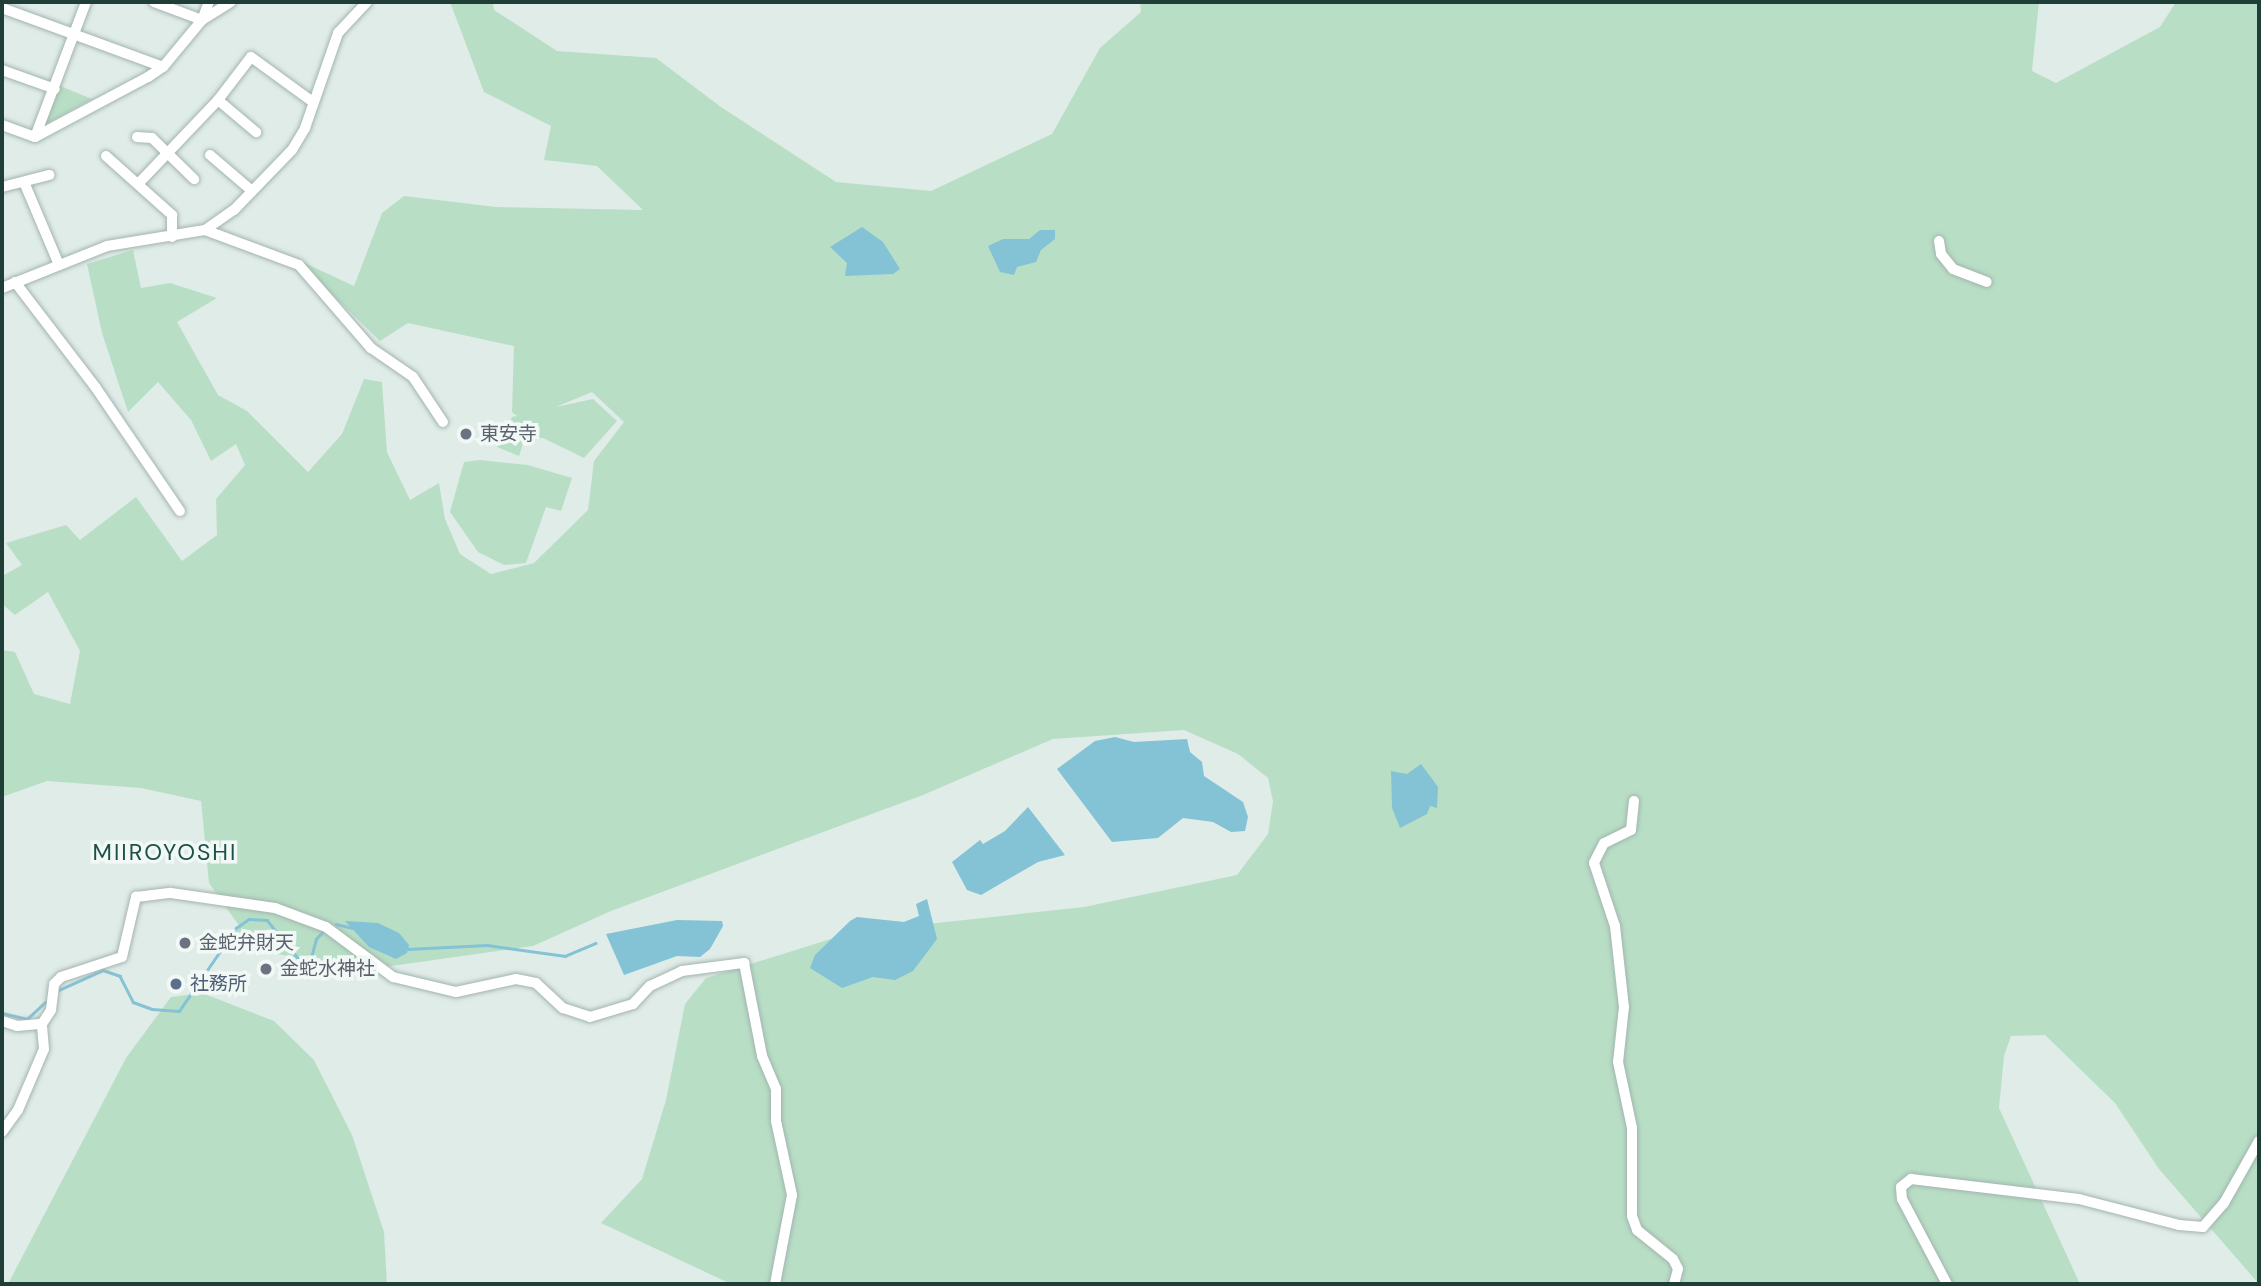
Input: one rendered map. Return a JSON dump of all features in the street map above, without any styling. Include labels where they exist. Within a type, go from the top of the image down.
[{"type":"street","points":[[35,137],[86,2]]},
{"type":"street","points":[[154,2],[202,20]]},
{"type":"street","points":[[2,125],[35,137],[163,67],[202,20],[209,2]]},
{"type":"street","points":[[202,20],[231,2]]},
{"type":"street","points":[[8,285],[107,246],[205,230],[252,191],[292,150],[338,33],[367,2]]},
{"type":"street","points":[[2,8],[163,67]]},
{"type":"street","points":[[139,183],[218,100],[251,57],[313,102]]},
{"type":"street","points":[[2,70],[55,89]]},
{"type":"street","points":[[218,100],[256,132]]},
{"type":"street","points":[[137,137],[152,138],[194,178]]},
{"type":"street","points":[[211,155],[252,191]]},
{"type":"street","points":[[106,156],[173,215],[172,237]]},
{"type":"street","points":[[2,187],[49,175]]},
{"type":"street","points":[[24,182],[59,265]]},
{"type":"street","points":[[205,230],[299,265],[371,348],[413,377],[443,422]]},
{"type":"street","points":[[1939,241],[1941,254],[1953,269],[1987,282]]},
{"type":"street","points":[[2,273],[8,285],[96,388],[180,510]]},
{"type":"street","points":[[1634,801],[1631,830],[1604,843],[1594,863],[1615,926],[1624,1007],[1618,1062],[1632,1128],[1632,1216],[1637,1230],[1673,1259],[1678,1269],[1674,1284]]},
{"type":"street","points":[[2,1132],[18,1110],[44,1049],[42,1024],[51,1010],[54,984],[61,977],[122,957],[136,897],[171,893],[275,908],[350,941],[393,977],[432,989],[456,992],[516,979],[536,983],[563,1008],[590,1017],[633,1004],[650,986],[682,971],[744,963],[762,1056],[776,1089],[776,1121],[792,1195],[775,1284]]},
{"type":"street","points":[[2,1021],[17,1026],[42,1024]]},
{"type":"street","points":[[1947,1284],[1902,1199],[1900,1187],[1911,1179],[2079,1199],[2179,1225],[2203,1227],[2224,1203],[2259,1141]]},
{"type":"green space","points":[[450,2],[493,2],[494,10],[557,51],[656,58],[721,107],[836,182],[931,191],[1052,134],[1100,48],[1141,12],[1140,2],[2039,2],[2032,71],[2056,83],[2160,27],[2176,2],[2259,2],[2259,1284],[2159,1169],[2115,1103],[2045,1035],[2011,1036],[2004,1056],[1999,1108],[2080,1284],[731,1284],[601,1223],[642,1179],[666,1100],[685,1004],[706,978],[853,932],[1084,907],[1237,875],[1268,834],[1273,801],[1268,778],[1238,754],[1184,730],[1053,739],[923,795],[611,911],[533,946],[356,971],[227,943],[240,927],[209,883],[201,801],[141,788],[47,781],[2,797],[2,650],[15,652],[34,694],[70,704],[80,651],[48,592],[15,615],[2,604],[2,576],[22,565],[6,543],[66,525],[80,540],[136,497],[182,561],[217,535],[216,499],[245,465],[236,444],[211,461],[191,420],[158,382],[128,412],[102,333],[87,264],[133,250],[141,288],[170,283],[217,298],[177,322],[218,395],[247,411],[308,472],[342,434],[364,379],[382,382],[387,452],[410,500],[439,483],[445,519],[460,554],[491,574],[534,563],[588,510],[594,461],[624,422],[592,392],[556,407],[593,399],[617,421],[584,458],[543,438],[525,438],[519,456],[497,447],[512,417],[517,416],[512,412],[514,346],[408,323],[380,341],[296,259],[354,286],[382,213],[404,196],[496,207],[643,210],[597,166],[544,160],[551,126],[484,92]]},
{"type":"green space","points":[[60,86],[92,99],[44,125]]},
{"type":"green space","points":[[480,460],[528,465],[572,478],[561,511],[546,507],[526,563],[504,565],[478,552],[450,512],[464,462]]},
{"type":"green space","points":[[202,993],[274,1021],[314,1060],[352,1135],[384,1232],[387,1284],[8,1284],[126,1058],[171,997]]},
{"type":"water","points":[[862,227],[883,242],[900,269],[893,274],[845,276],[847,263],[830,247]]},
{"type":"water","points":[[1040,230],[1055,230],[1055,239],[1041,250],[1036,262],[1017,267],[1014,275],[1000,272],[988,246],[1003,239],[1029,239]]},
{"type":"water","points":[[1115,737],[1134,742],[1187,739],[1190,752],[1202,762],[1204,776],[1243,802],[1248,817],[1245,831],[1231,832],[1213,822],[1183,818],[1158,838],[1112,842],[1057,769],[1095,741]]},
{"type":"water","points":[[1421,764],[1438,787],[1437,808],[1430,806],[1427,814],[1400,828],[1392,808],[1391,771],[1407,774]]},
{"type":"water","points":[[1028,807],[1065,855],[1038,862],[981,895],[967,890],[952,862],[980,840],[983,844],[1005,831]]},
{"type":"water","points":[[927,899],[937,939],[913,971],[895,980],[873,977],[842,988],[810,968],[815,955],[850,921],[857,917],[904,922],[919,916],[916,904]]},
{"type":"water","points":[[677,920],[722,921],[723,926],[710,949],[700,957],[677,956],[624,975],[606,934]]},
{"type":"water","points":[[345,921],[378,923],[399,933],[409,945],[407,953],[396,959],[369,947]]},
{"type":"waterway","points":[[59,990],[103,970],[120,976],[133,1002],[152,1009],[179,1011],[236,928],[249,919],[267,920],[302,963],[309,965],[316,939],[324,930]]},
{"type":"waterway","points":[[336,924],[353,928]]},
{"type":"waterway","points":[[407,949],[487,945],[565,956],[595,943]]},
{"type":"waterway","points":[[2,1013],[27,1019],[45,1002]]},
{"type":"place","name":"東安寺","points":[[466,434]]},
{"type":"place","name":"金蛇弁財天","points":[[185,943]]},
{"type":"place","name":"金蛇水神社","points":[[266,969]]},
{"type":"place","name":"社務所","points":[[176,984]]},
{"type":"district","name":"MIIROYOSHI","points":[[165,852]]}]
